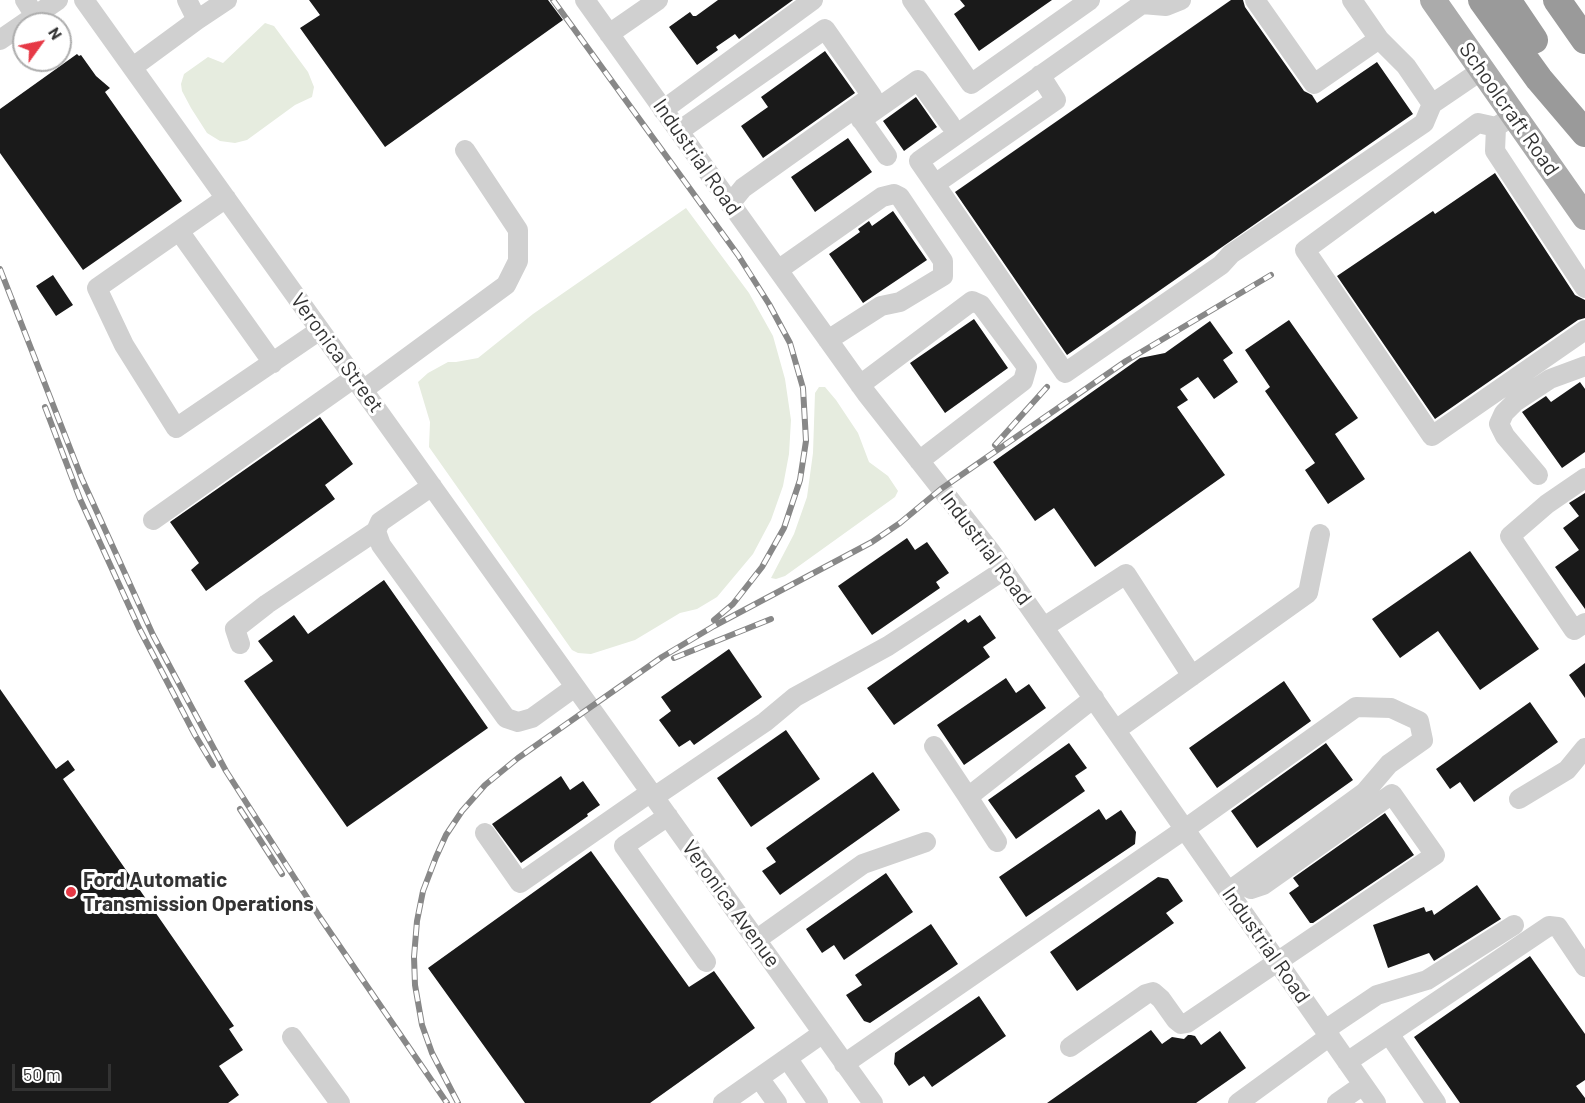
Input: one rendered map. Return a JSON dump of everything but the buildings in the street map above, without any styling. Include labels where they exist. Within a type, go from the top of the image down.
[{"type":"highway","points":[[1482,0],[1539,79],[1585,133]]},
{"type":"highway","points":[[1507,0],[1585,113]]},
{"type":"highway","points":[[1557,0],[1585,40]]},
{"type":"main road","name":"Schoolcraft Road","points":[[1433,0],[1482,70],[1505,121],[1585,217]]},
{"type":"street","points":[[0,40],[30,8],[58,0]]},
{"type":"street","name":"Veronica Street","points":[[84,0],[589,706]]},
{"type":"street","points":[[187,0],[197,21]]},
{"type":"street","points":[[133,67],[227,0]]},
{"type":"street","name":"Industrial Road","points":[[585,0],[860,384],[1004,570],[1185,829],[1234,887],[1278,962],[1376,1103]]},
{"type":"street","points":[[606,29],[639,0]]},
{"type":"street","points":[[606,29],[658,0]]},
{"type":"street","points":[[663,110],[813,0]]},
{"type":"street","points":[[912,0],[971,84],[1090,0]]},
{"type":"street","points":[[1181,0],[1166,6],[1142,3],[919,161],[1065,374],[1221,265],[1232,254],[1424,123],[1432,104],[1482,70]]},
{"type":"street","points":[[1255,0],[1314,84],[1379,39]]},
{"type":"street","points":[[1352,0],[1379,39],[1406,66],[1432,104]]},
{"type":"street","points":[[679,131],[825,29],[872,96],[743,188],[733,208]]},
{"type":"street","points":[[935,184],[1056,100],[1040,75]]},
{"type":"street","points":[[733,208],[918,80],[950,124]]},
{"type":"street","points":[[861,119],[887,156]]},
{"type":"street","points":[[1585,288],[1495,151],[1505,121],[1479,123],[1305,250],[1432,436],[1585,330]]},
{"type":"street","points":[[153,520],[506,285],[518,261],[518,230],[465,150]]},
{"type":"street","points":[[778,270],[882,197],[889,194],[900,197],[943,261],[943,276],[900,302],[881,306],[828,340]]},
{"type":"street","points":[[226,198],[98,288],[124,345],[176,428],[320,330]]},
{"type":"street","points":[[179,231],[273,363]]},
{"type":"street","points":[[860,384],[972,301],[981,304],[1027,367],[1023,381],[919,461]]},
{"type":"street","points":[[1538,475],[1505,436],[1499,424],[1504,413],[1550,379],[1585,366]]},
{"type":"street","points":[[1585,478],[1547,504],[1510,536],[1574,630],[1585,622]]},
{"type":"street","points":[[240,644],[235,629],[267,604],[376,531],[380,522],[432,486]]},
{"type":"street","points":[[376,531],[381,545],[506,718],[518,722],[532,718],[575,687]]},
{"type":"street","points":[[1116,730],[1308,593],[1320,534]]},
{"type":"street","points":[[485,833],[520,883],[592,833],[765,722],[795,697],[888,646],[1004,570]]},
{"type":"street","points":[[1044,627],[1126,574],[1192,676]]},
{"type":"street","points":[[968,797],[1094,698]]},
{"type":"street","name":"Veronica Avenue","points":[[589,706],[873,1103]]},
{"type":"street","points":[[844,1064],[1185,829],[1356,707],[1391,708],[1419,721],[1423,740],[1389,764],[1365,792],[1234,887]]},
{"type":"street","points":[[934,746],[997,842]]},
{"type":"street","points":[[1519,799],[1567,770],[1585,748]]},
{"type":"street","points":[[1070,1047],[1146,994],[1153,992],[1176,1020],[1181,1024],[1187,1023],[1435,855],[1392,794],[1263,885],[1251,889],[1234,887]]},
{"type":"street","points":[[624,846],[668,816]]},
{"type":"street","points":[[592,833],[624,846],[706,962]]},
{"type":"street","points":[[756,940],[863,864],[926,842]]},
{"type":"street","points":[[1238,1103],[1377,995],[1427,980],[1514,925]]},
{"type":"street","points":[[1347,1062],[1548,926],[1558,927],[1585,967]]},
{"type":"street","points":[[723,1103],[823,1033]]},
{"type":"street","points":[[1389,1034],[1436,1103]]},
{"type":"street","points":[[292,1037],[340,1103]]},
{"type":"street","points":[[787,1058],[818,1103]]},
{"type":"street","points":[[759,1078],[777,1103]]},
{"type":"street","points":[[1337,1103],[1363,1085]]},
{"type":"shaded area","points":[[265,23],[274,26],[308,72],[314,87],[312,97],[295,105],[247,140],[235,143],[220,141],[207,133],[191,108],[182,91],[181,84],[184,74],[208,57],[223,63]]},
{"type":"shaded area","points":[[686,208],[749,293],[773,336],[785,379],[791,420],[789,454],[783,486],[771,520],[753,554],[717,597],[697,609],[680,613],[635,640],[591,654],[578,653],[572,650],[429,447],[430,422],[418,382],[428,373],[448,362],[478,358],[533,314]]},
{"type":"shaded area","points":[[819,387],[825,387],[836,400],[858,433],[869,462],[888,476],[898,491],[895,497],[785,576],[771,578],[794,534],[807,497],[813,453],[815,393]]},
{"type":"railway","points":[[553,0],[738,255],[790,343],[803,388],[806,441],[800,480],[784,528],[762,567],[733,604],[714,620]]},
{"type":"railway","points":[[0,269],[82,479],[153,635],[185,695],[226,771],[319,916],[447,1103]]},
{"type":"railway","points":[[458,1103],[432,1053],[422,1025],[415,985],[414,957],[417,921],[423,891],[446,835],[462,811],[485,785],[518,758],[662,657],[714,626],[872,542],[900,523],[941,489],[1126,361],[1271,275]]},
{"type":"railway","points":[[995,445],[1047,387]]},
{"type":"railway","points":[[45,407],[80,499],[139,628],[213,765]]},
{"type":"railway","points":[[674,658],[771,619]]},
{"type":"railway","points":[[240,809],[282,874]]},
{"type":"place","name":"Ford Automatic Transmission Operations","points":[[71,892]]}]
